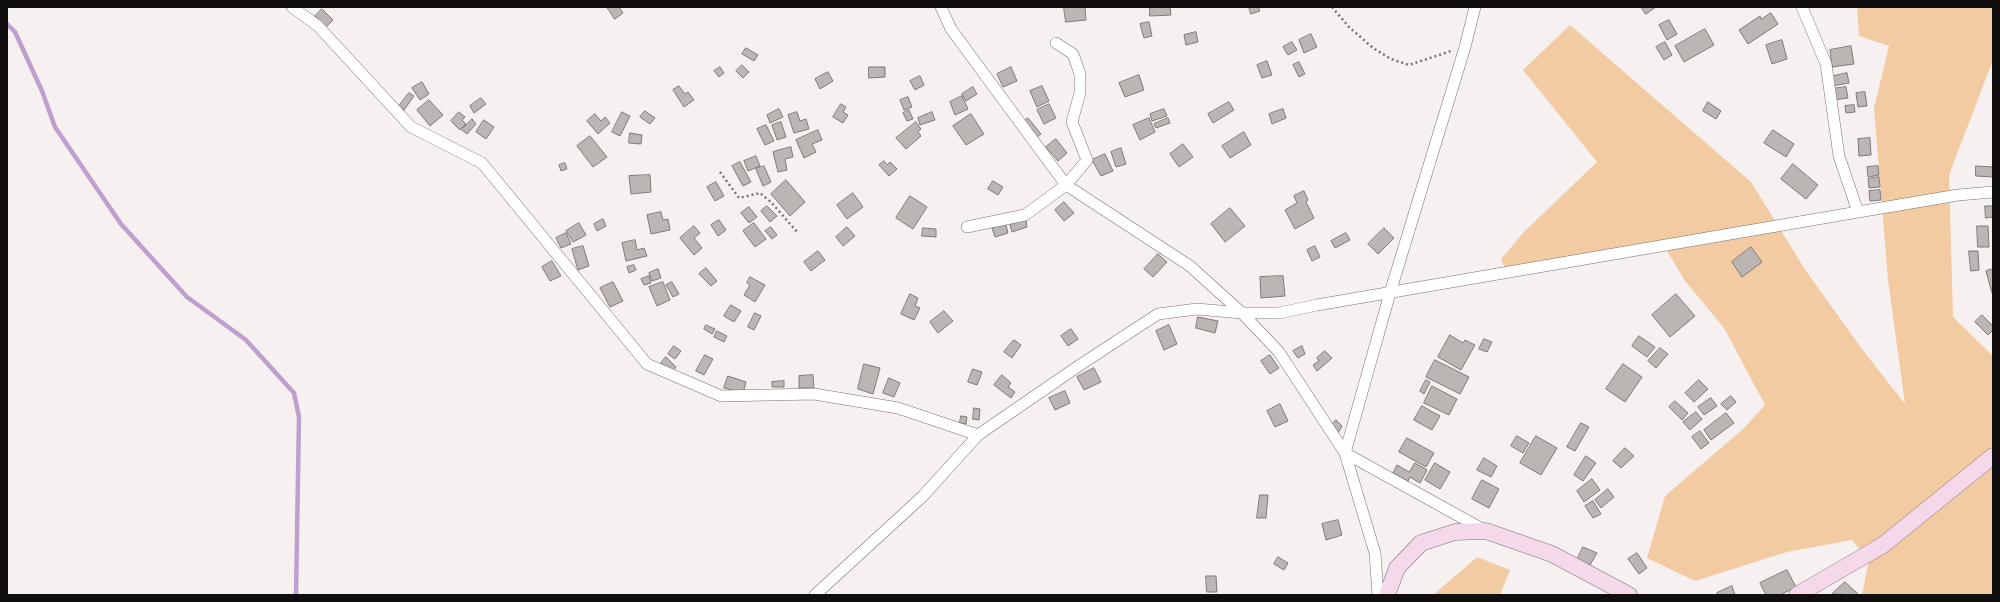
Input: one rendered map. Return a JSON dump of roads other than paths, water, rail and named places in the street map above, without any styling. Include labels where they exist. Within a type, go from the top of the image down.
[{"type":"street","points":[[292,7],[318,26],[411,127],[482,163],[647,364],[721,396],[814,394],[898,408],[978,435]]},
{"type":"street","points":[[940,7],[951,29],[1066,185],[1190,266],[1242,313],[1279,352],[1345,453],[1374,553],[1378,595]]},
{"type":"street","points":[[1345,453],[1390,293],[1465,47],[1475,7]]},
{"type":"street","points":[[1802,7],[1826,64],[1839,156],[1858,212]]},
{"type":"street","points":[[967,227],[1025,215],[1066,185],[1087,160],[1072,122],[1080,93],[1080,74],[1073,54],[1056,43]]},
{"type":"street","points":[[814,595],[923,496],[978,435],[1158,314],[1197,309],[1242,313],[1279,313],[1317,305],[1858,212],[1993,192]]},
{"type":"street","points":[[1345,453],[1486,531],[1552,554],[1629,595]]},
{"type":"street","points":[[1797,595],[1883,545],[1993,456]]},
{"type":"street","points":[[1387,595],[1397,568],[1421,543],[1455,532],[1486,531]]},
{"type":"waterway","points":[[7,24],[15,32],[42,91],[55,127],[121,224],[187,297],[246,340],[294,393],[299,417],[296,595]]}]
